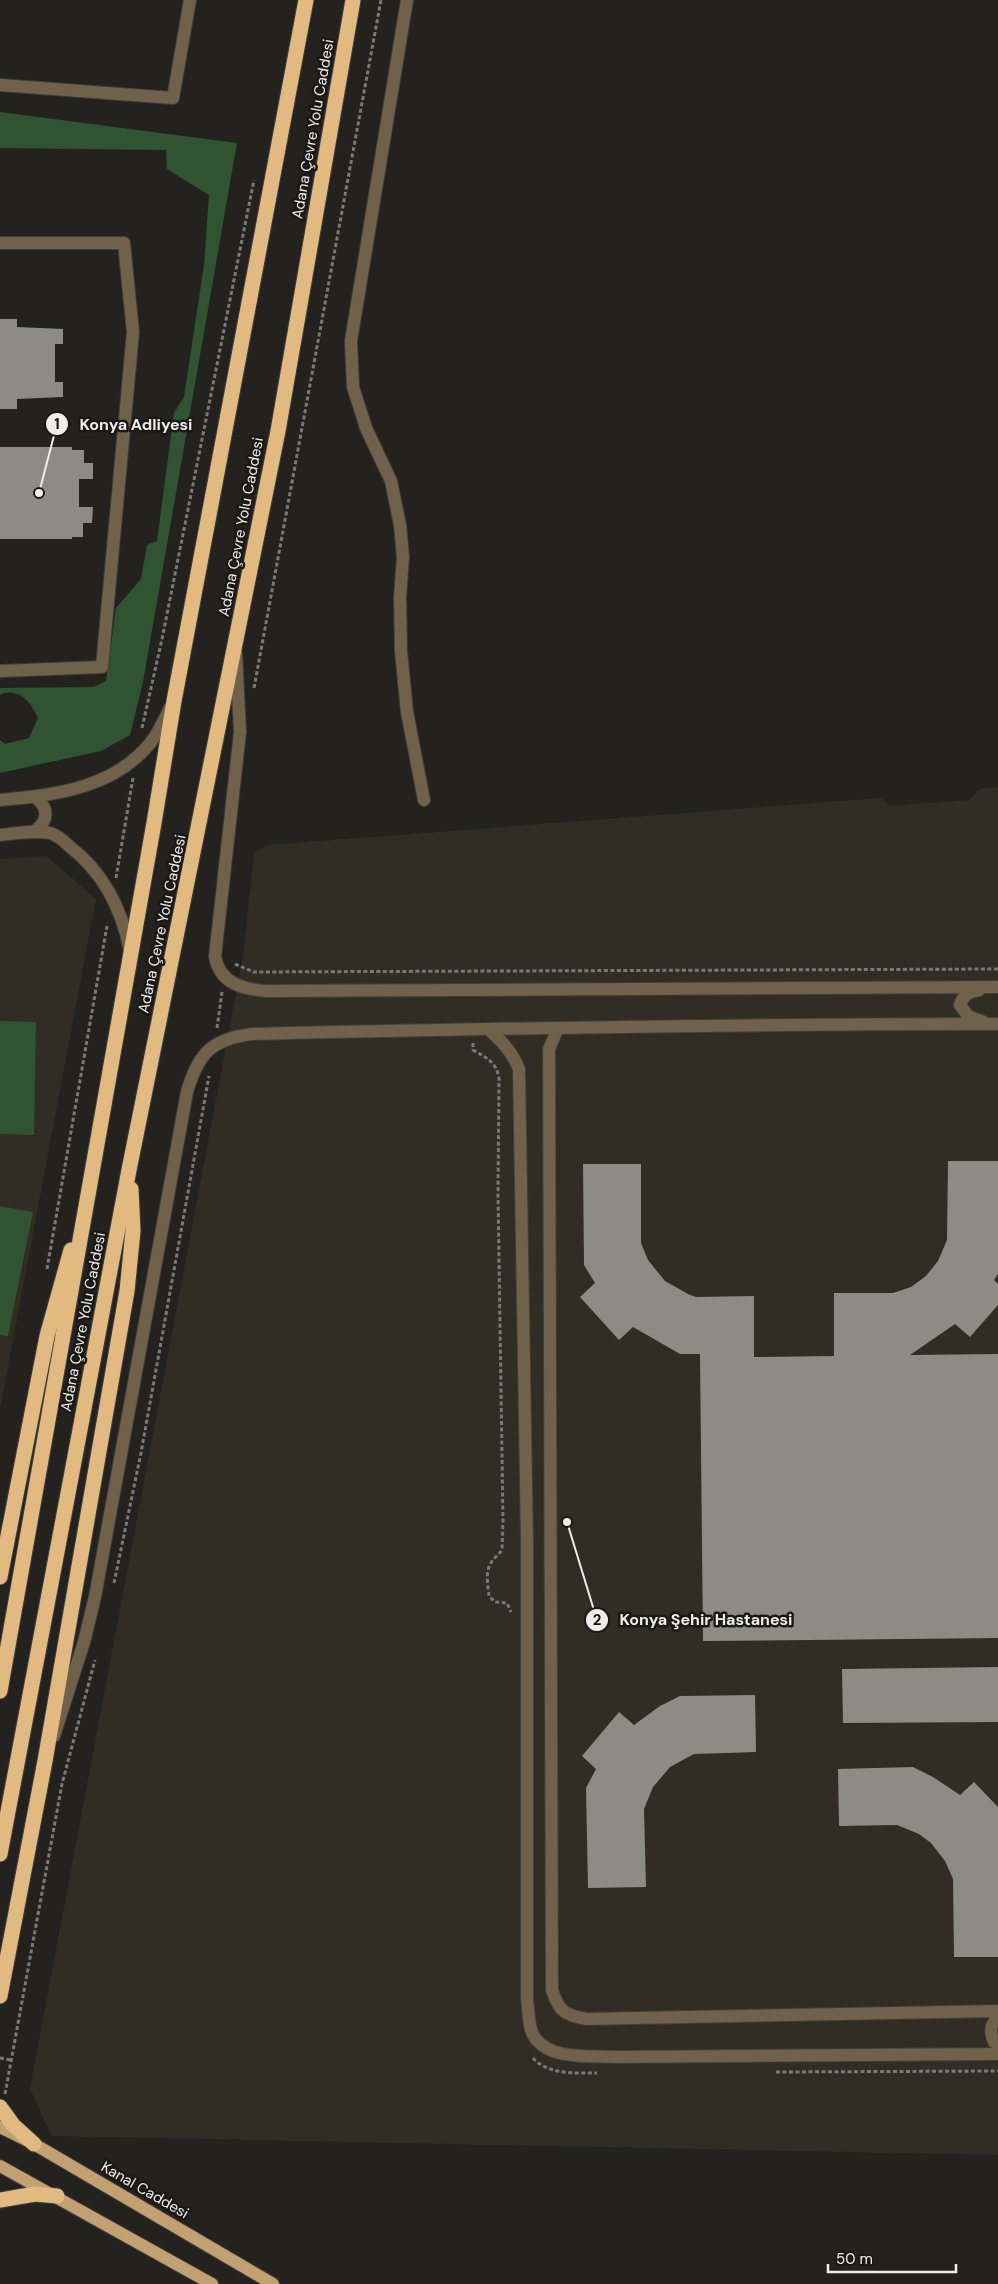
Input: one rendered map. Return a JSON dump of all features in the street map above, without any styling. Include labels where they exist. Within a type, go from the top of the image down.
[{"type":"highway","name":"Adana Çevre Yolu Caddesi","points":[[0,1692],[131,955],[174,701],[306,0]]},
{"type":"highway","name":"Adana Çevre Yolu Caddesi","points":[[0,1854],[129,1170],[278,431],[353,0]]},
{"type":"highway","points":[[1,1989],[44,1762],[132,1261],[133,1214],[129,1170]]},
{"type":"highway","points":[[0,1578],[47,1336],[61,1280],[88,1196]]},
{"type":"highway","points":[[0,2107],[13,2125],[34,2144]]},
{"type":"highway","points":[[0,2200],[35,2194],[57,2196]]},
{"type":"main road","name":"Kanal Caddesi","points":[[0,2126],[273,2284]]},
{"type":"main road","points":[[0,2166],[57,2196],[212,2284]]},
{"type":"street","points":[[0,85],[172,98],[190,0]]},
{"type":"street","points":[[407,0],[351,341],[353,387],[366,428],[390,481],[400,525],[403,557],[400,597],[401,651],[407,712],[424,800]]},
{"type":"street","points":[[0,243],[124,243],[133,332],[102,667],[0,672]]},
{"type":"street","points":[[236,644],[240,732],[216,948],[217,966],[222,974],[236,985],[266,991],[995,987]]},
{"type":"street","points":[[0,800],[72,791],[123,768],[154,737],[174,701]]},
{"type":"street","points":[[35,797],[43,804],[46,812],[46,820],[35,831]]},
{"type":"street","points":[[0,835],[35,831],[52,834],[76,850],[105,883],[124,927],[131,955]]},
{"type":"street","points":[[993,1024],[968,1016],[960,1006],[962,998],[970,992],[995,987]]},
{"type":"street","points":[[44,1762],[73,1680],[95,1597],[187,1092],[197,1064],[206,1051],[218,1042],[232,1036],[252,1034],[752,1024],[993,1024]]},
{"type":"street","points":[[558,1028],[549,1049],[552,1990],[556,2003],[564,2012],[586,2019],[998,2011]]},
{"type":"street","points":[[488,1029],[506,1046],[514,1057],[518,1069],[527,1541],[527,2000],[530,2024],[535,2038],[557,2053],[617,2056],[998,2054]]},
{"type":"street","points":[[998,2018],[991,2027],[994,2042],[998,2044]]},
{"type":"path","points":[[227,962],[254,972],[998,969]]},
{"type":"path","points":[[473,971],[473,990]]},
{"type":"path","points":[[472,1029],[473,1050],[491,1060],[497,1067],[499,1078],[498,1195],[503,1521],[502,1550],[491,1562],[488,1570],[488,1586],[489,1596],[496,1602],[507,1603],[511,1609],[511,1619]]},
{"type":"path","points":[[528,2052],[538,2064],[552,2069],[568,2073],[598,2073]]},
{"type":"path","points":[[0,2058],[11,2060]]},
{"type":"path","points":[[767,2072],[998,2071]]},
{"type":"shaded area","points":[[998,787],[998,2155],[51,2136],[30,2088],[243,956],[254,853],[267,845],[881,798],[890,806],[969,800],[981,788]]},
{"type":"shaded area","points":[[46,856],[96,899],[0,1409],[0,859]]},
{"type":"green space","points":[[0,112],[237,143],[143,682],[130,735],[101,751],[0,773],[0,740],[5,744],[29,738],[38,718],[24,698],[13,693],[0,695],[0,688],[94,687],[106,681],[116,608],[141,579],[147,545],[157,541],[174,413],[184,397],[204,265],[209,195],[167,169],[166,150],[0,148]]},
{"type":"green space","points":[[0,1021],[36,1022],[34,1135],[0,1134]]},
{"type":"green space","points":[[0,1206],[33,1212],[8,1336],[0,1335]]},
{"type":"building","points":[[0,319],[17,319],[17,327],[63,329],[63,344],[55,344],[55,382],[63,382],[63,397],[17,399],[17,409],[0,409]]},
{"type":"building","points":[[0,447],[72,447],[72,450],[84,450],[84,463],[93,463],[93,479],[79,479],[79,507],[93,507],[92,523],[83,523],[83,537],[72,537],[72,539],[0,539]]},
{"type":"building","points":[[948,1161],[998,1161],[998,1274],[994,1280],[998,1284],[998,1305],[970,1337],[955,1324],[910,1355],[998,1354],[998,1638],[703,1641],[700,1354],[680,1354],[633,1327],[619,1340],[580,1297],[595,1283],[584,1265],[583,1164],[641,1164],[641,1243],[648,1260],[665,1281],[696,1297],[754,1296],[754,1357],[834,1356],[834,1293],[893,1293],[911,1287],[926,1276],[938,1261],[947,1240]]},
{"type":"building","points":[[998,1667],[998,1722],[843,1723],[842,1669]]},
{"type":"building","points":[[755,1695],[756,1752],[694,1754],[670,1767],[653,1787],[644,1809],[646,1887],[588,1888],[586,1788],[596,1769],[582,1756],[619,1712],[634,1725],[660,1706],[680,1696]]},
{"type":"building","points":[[913,1767],[933,1777],[960,1795],[974,1782],[998,1807],[998,1957],[954,1957],[953,1879],[945,1861],[931,1843],[919,1834],[897,1825],[839,1826],[838,1769]]},
{"type":"place","name":"Konya Adliyesi","points":[[39,493]]},
{"type":"place","name":"Konya Şehir Hastanesi","points":[[567,1522]]}]
